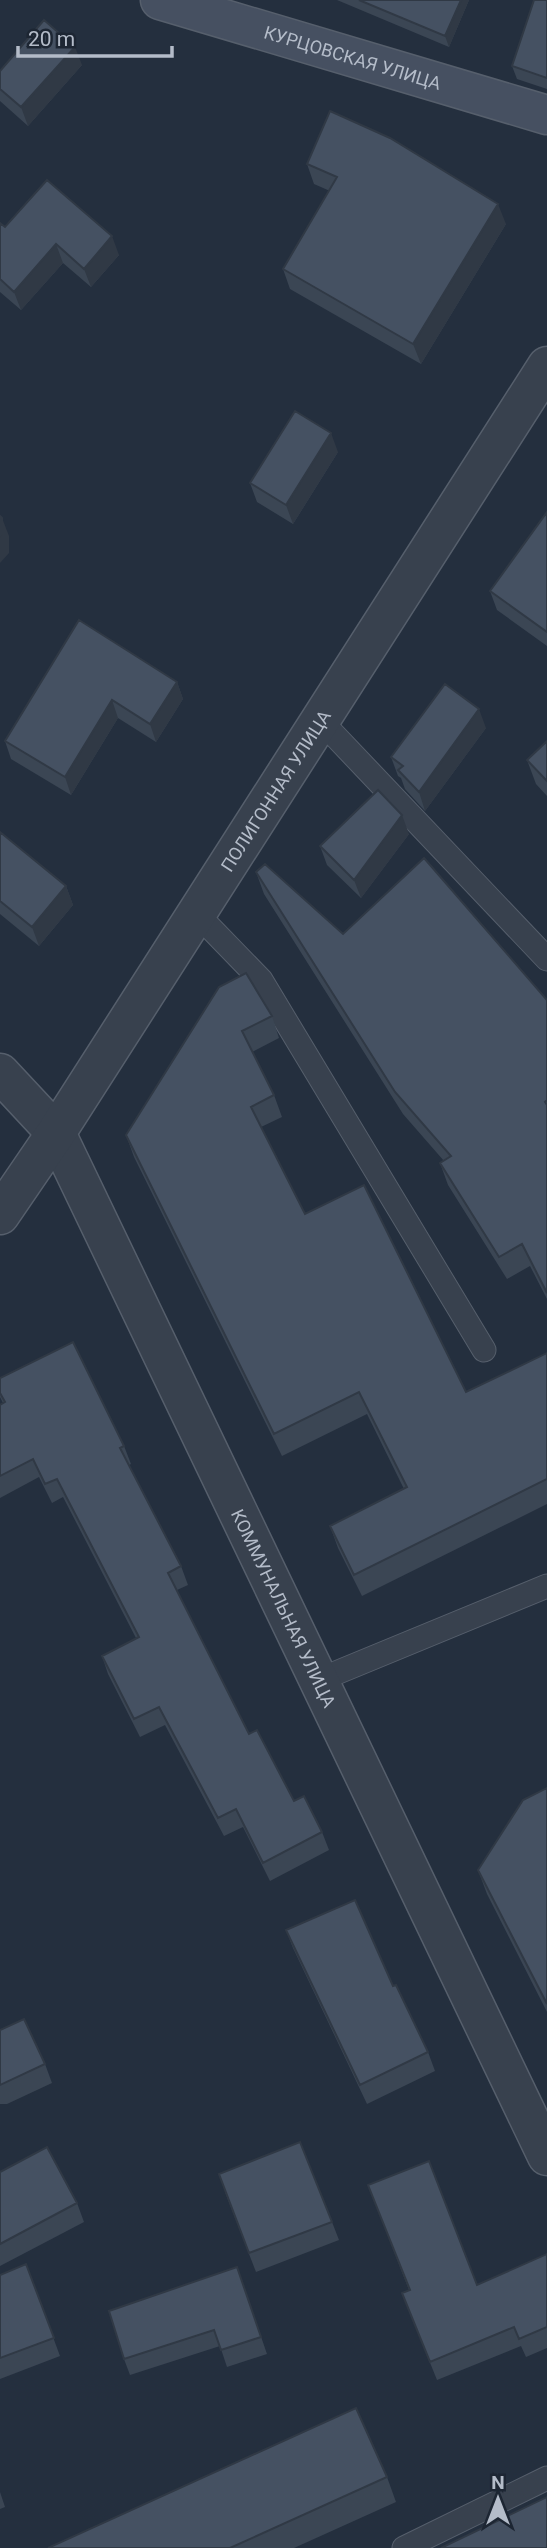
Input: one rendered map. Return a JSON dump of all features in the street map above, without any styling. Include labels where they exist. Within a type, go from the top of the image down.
[{"type":"main road","name":"КУРЦОВСКАЯ УЛИЦА","points":[[160,0],[547,115]]},
{"type":"street","name":"ПОЛИГОННАЯ УЛИЦА","points":[[0,1215],[547,366]]},
{"type":"street","name":"КОММУНАЛЬНАЯ УЛИЦА","points":[[0,1073],[55,1133],[319,1680],[543,2135]]},
{"type":"lane","points":[[320,720],[547,959]]},
{"type":"lane","points":[[196,913],[261,980],[484,1350]]},
{"type":"lane","points":[[319,1680],[547,1586]]},
{"type":"lane","points":[[404,2548],[547,2478]]},
{"type":"building","points":[[359,0],[461,0],[445,36]]},
{"type":"building","points":[[534,0],[547,0],[547,78],[512,66]]},
{"type":"building","points":[[44,20],[75,47],[21,107],[0,89],[0,71]]},
{"type":"building","points":[[330,111],[390,138],[498,204],[413,344],[283,269],[337,177],[307,164]]},
{"type":"building","points":[[47,180],[112,236],[84,269],[56,244],[14,292],[0,279],[0,223],[5,227]]},
{"type":"building","points":[[295,411],[331,433],[286,505],[250,483]]},
{"type":"building","points":[[547,512],[547,632],[490,591]]},
{"type":"building","points":[[0,516],[2,534],[0,536]]},
{"type":"building","points":[[79,620],[177,682],[150,724],[112,700],[65,777],[5,741]]},
{"type":"building","points":[[445,684],[479,709],[419,792],[398,770],[403,766],[391,757]]},
{"type":"building","points":[[547,741],[547,781],[527,760]]},
{"type":"building","points":[[378,790],[402,815],[354,880],[320,846]]},
{"type":"building","points":[[0,832],[66,886],[32,927],[0,901]]},
{"type":"building","points":[[424,858],[547,1000],[547,1293],[522,1244],[499,1257],[440,1163],[451,1156],[395,1092],[256,872],[265,864],[343,934]]},
{"type":"building","points":[[246,973],[272,1016],[242,1031],[274,1095],[251,1107],[305,1214],[364,1185],[466,1392],[547,1353],[547,1479],[354,1575],[330,1526],[407,1487],[359,1392],[274,1434],[126,1135],[219,987]]},
{"type":"building","points":[[73,1342],[124,1446],[120,1448],[181,1566],[168,1573],[249,1734],[257,1730],[294,1801],[304,1796],[322,1832],[263,1863],[236,1809],[218,1818],[159,1707],[134,1719],[102,1656],[139,1637],[57,1479],[45,1484],[33,1459],[0,1476],[0,1405],[5,1402],[0,1393],[0,1378]]},
{"type":"building","points":[[547,1788],[547,2004],[478,1870],[523,1800]]},
{"type":"building","points":[[355,1900],[393,1986],[396,1985],[428,2052],[360,2085],[286,1930]]},
{"type":"building","points":[[24,2019],[45,2064],[0,2085],[0,2030]]},
{"type":"building","points":[[300,2142],[332,2222],[249,2253],[219,2174]]},
{"type":"building","points":[[47,2147],[77,2203],[0,2244],[0,2172]]},
{"type":"building","points":[[429,2161],[477,2285],[547,2254],[547,2327],[519,2339],[514,2327],[430,2362],[402,2293],[410,2290],[368,2185]]},
{"type":"building","points":[[26,2264],[54,2338],[0,2358],[0,2275]]},
{"type":"building","points":[[237,2267],[261,2337],[221,2350],[214,2330],[124,2359],[109,2311]]},
{"type":"building","points":[[356,2408],[387,2477],[230,2548],[48,2548]]},
{"type":"building","points":[[547,2497],[547,2548],[441,2548]]}]
